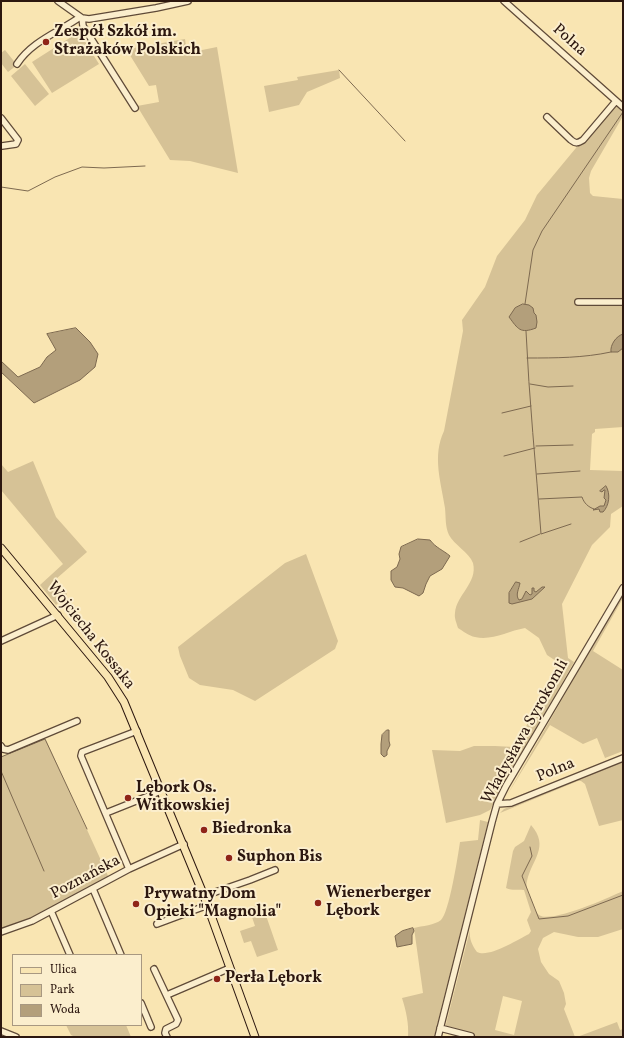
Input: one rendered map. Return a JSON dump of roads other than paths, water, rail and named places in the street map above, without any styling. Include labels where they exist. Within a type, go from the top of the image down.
[{"type":"main road","name":"Wojciecha Kossaka","points":[[1,548],[58,615],[115,686],[124,702],[208,905],[255,1037]]},
{"type":"street","points":[[58,1],[81,17],[89,19],[188,1]]},
{"type":"street","name":"Polna","points":[[504,1],[623,107]]},
{"type":"street","points":[[17,64],[22,56],[40,41],[81,17]]},
{"type":"street","points":[[81,17],[83,26],[135,108]]},
{"type":"street","points":[[546,117],[571,140],[578,143],[583,140],[616,101]]},
{"type":"street","points":[[1,118],[18,140],[16,144],[2,146]]},
{"type":"street","points":[[578,302],[623,302]]},
{"type":"street","name":"Władysława Syrokomli","points":[[438,1037],[497,804],[506,786],[623,588]]},
{"type":"street","points":[[1,641],[58,615]]},
{"type":"street","points":[[1,746],[8,750],[76,721]]},
{"type":"street","points":[[129,869],[81,756],[82,752],[136,731]]},
{"type":"street","name":"Polna","points":[[497,804],[511,804],[623,758]]},
{"type":"street","points":[[106,813],[161,791]]},
{"type":"street","name":"Poznańska","points":[[1,932],[20,926],[129,869],[184,844]]},
{"type":"street","points":[[204,896],[275,870]]},
{"type":"street","points":[[92,889],[121,954]]},
{"type":"street","points":[[157,924],[208,905]]},
{"type":"street","points":[[51,911],[70,954]]},
{"type":"street","points":[[167,995],[230,968]]},
{"type":"street","points":[[154,969],[178,1022],[166,1029],[165,1033],[167,1037]]},
{"type":"street","points":[[142,1005],[151,1027]]},
{"type":"street","points":[[440,1028],[464,1036],[471,1036]]},
{"type":"street","points":[[1,1031],[16,1037]]},
{"type":"water","points":[[523,304],[529,305],[533,308],[536,315],[536,328],[531,330],[520,329],[509,317],[515,308]]},
{"type":"water","points":[[76,328],[90,342],[98,354],[95,367],[80,380],[34,403],[1,372],[1,361],[18,377],[40,367],[47,357],[56,350],[47,334]]},
{"type":"water","points":[[623,334],[623,348],[618,352],[611,352],[611,347],[614,341]]},
{"type":"water","points":[[606,486],[609,496],[607,507],[603,512],[600,512],[599,509],[593,510],[600,506],[604,506],[606,500],[604,498],[605,490],[602,492],[600,491]]},
{"type":"water","points":[[418,539],[430,540],[450,556],[442,569],[430,576],[423,593],[419,596],[403,588],[395,587],[391,580],[391,571],[397,567],[400,559],[399,554],[401,547]]},
{"type":"water","points":[[516,582],[520,583],[517,594],[519,600],[522,599],[526,591],[530,595],[532,594],[532,588],[534,588],[534,591],[536,592],[542,587],[545,587],[532,599],[512,604],[509,603],[509,593]]},
{"type":"water","points":[[389,730],[390,745],[387,755],[384,757],[381,754],[382,735]]},
{"type":"water","points":[[413,928],[412,944],[397,947],[395,936],[402,931]]},
{"type":"waterway","points":[[339,70],[405,141]]},
{"type":"waterway","points":[[525,304],[533,250],[542,231],[623,112]]},
{"type":"waterway","points":[[1,187],[28,191],[55,177],[82,167],[104,168],[145,166]]},
{"type":"waterway","points":[[526,331],[541,534],[571,524]]},
{"type":"waterway","points":[[527,358],[580,357],[611,352]]},
{"type":"waterway","points":[[530,384],[548,387],[573,386]]},
{"type":"waterway","points":[[502,413],[531,406]]},
{"type":"waterway","points":[[536,446],[573,445]]},
{"type":"waterway","points":[[504,456],[535,448]]},
{"type":"waterway","points":[[537,474],[580,471]]},
{"type":"waterway","points":[[539,499],[582,497],[586,504],[594,509]]},
{"type":"waterway","points":[[520,542],[540,534]]},
{"type":"waterway","points":[[1,757],[45,739],[87,829]]},
{"type":"waterway","points":[[1,771],[44,871]]},
{"type":"waterway","points":[[530,847],[532,856],[522,876],[539,919],[568,916],[623,895]]},
{"type":"place","name":"Zespół Szkół im. Strażaków Polskich","points":[[46,42]]},
{"type":"place","name":"Lębork Os. Witkowskiej","points":[[128,798]]},
{"type":"place","name":"Biedronka","points":[[204,830]]},
{"type":"place","name":"Suphon Bis","points":[[229,858]]},
{"type":"place","name":"Wienerberger Lębork","points":[[318,903]]},
{"type":"place","name":"Prywatny Dom Opieki \"Magnolia\"","points":[[136,904]]},
{"type":"place","name":"Perła Lębork","points":[[217,979]]}]
